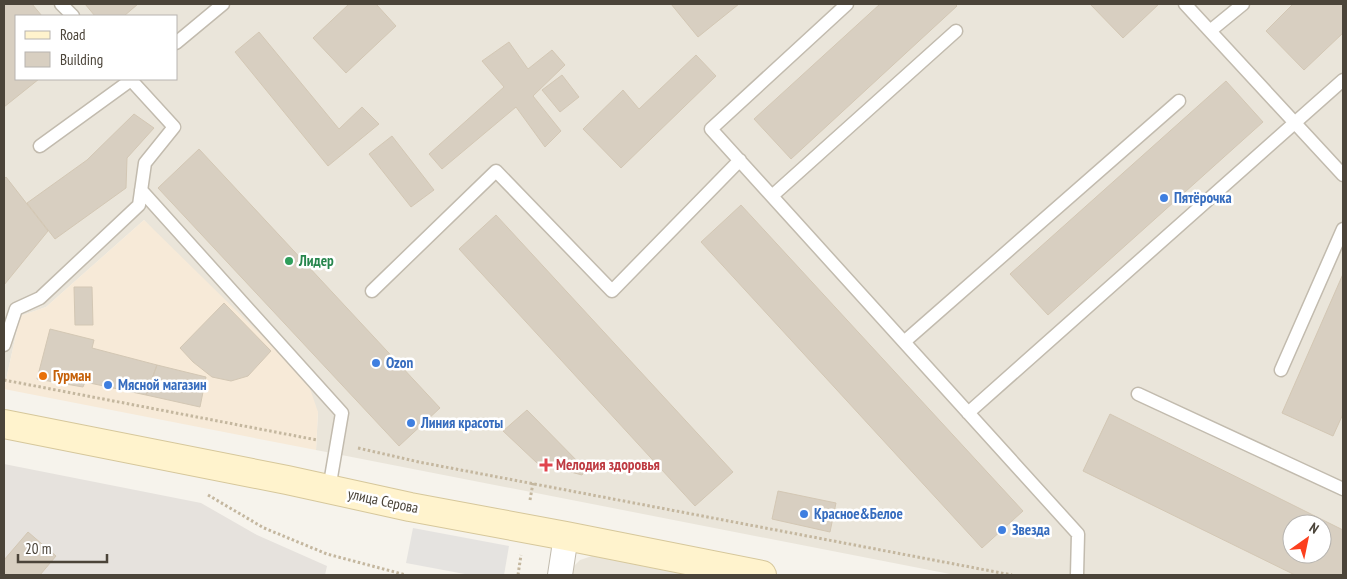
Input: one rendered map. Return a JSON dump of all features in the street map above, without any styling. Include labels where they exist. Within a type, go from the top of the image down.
[{"type":"main road","name":"улица Серова","points":[[4,424],[410,507],[762,575]]},
{"type":"street","points":[[560,575],[566,536]]},
{"type":"lane","points":[[61,4],[72,15]]},
{"type":"lane","points":[[178,40],[224,4]]},
{"type":"lane","points":[[847,4],[711,129],[1078,534],[1077,575]]},
{"type":"lane","points":[[1185,4],[1343,175]]},
{"type":"lane","points":[[1210,31],[1243,4]]},
{"type":"lane","points":[[772,196],[956,31]]},
{"type":"lane","points":[[40,146],[130,80]]},
{"type":"lane","points":[[4,342],[16,309],[40,298],[139,205],[146,163],[174,127],[132,80]]},
{"type":"lane","points":[[968,413],[1343,80]]},
{"type":"lane","points":[[904,342],[1179,101]]},
{"type":"lane","points":[[372,291],[496,171],[612,291],[740,160]]},
{"type":"lane","points":[[141,190],[342,413],[329,489]]},
{"type":"lane","points":[[1281,370],[1343,229]]},
{"type":"lane","points":[[1138,394],[1343,489]]},
{"type":"path","points":[[4,380],[1012,575]]},
{"type":"path","points":[[204,493],[264,528],[327,554],[406,575]]},
{"type":"shaded area","points":[[4,4],[1343,4],[1343,575],[955,575],[316,450],[318,412],[144,220],[46,307],[20,316],[4,389]]},
{"type":"shaded area","points":[[144,220],[307,380],[318,412],[316,450],[4,389],[20,316],[46,307]]},
{"type":"shaded area","points":[[4,464],[201,503],[257,535],[327,566],[325,575],[4,575]]},
{"type":"shaded area","points":[[413,528],[509,546],[504,575],[470,575],[406,563]]},
{"type":"shaded area","points":[[592,556],[687,575],[572,575],[572,568],[580,560]]},
{"type":"building","points":[[4,4],[32,4],[41,15],[15,15],[15,80],[38,80],[4,107]]},
{"type":"building","points":[[85,4],[138,4],[125,15],[94,15]]},
{"type":"building","points":[[349,4],[376,4],[396,26],[346,73],[313,38]]},
{"type":"building","points":[[671,4],[739,4],[698,37]]},
{"type":"building","points":[[880,4],[955,4],[957,6],[791,159],[754,119]]},
{"type":"building","points":[[1090,4],[1159,4],[1123,38]]},
{"type":"building","points":[[1293,4],[1343,4],[1343,33],[1304,70],[1266,31]]},
{"type":"building","points":[[259,32],[339,129],[362,107],[379,124],[328,166],[235,52]]},
{"type":"building","points":[[509,42],[528,69],[552,50],[565,65],[533,96],[561,131],[545,147],[516,107],[442,169],[429,154],[504,87],[482,61]]},
{"type":"building","points":[[696,55],[716,76],[621,168],[583,129],[623,90],[639,109]]},
{"type":"building","points":[[562,75],[579,97],[560,112],[542,90]]},
{"type":"building","points":[[1226,81],[1263,122],[1048,315],[1010,274]]},
{"type":"building","points":[[134,114],[154,128],[127,158],[126,188],[55,239],[27,203],[87,160]]},
{"type":"building","points":[[392,136],[434,190],[411,207],[369,154]]},
{"type":"building","points":[[199,149],[440,408],[399,446],[158,188]]},
{"type":"building","points":[[6,177],[48,231],[4,285],[4,179]]},
{"type":"building","points":[[741,205],[1023,511],[982,548],[701,242]]},
{"type":"building","points":[[496,215],[733,472],[695,506],[459,249]]},
{"type":"building","points":[[1343,274],[1343,414],[1333,436],[1282,413]]},
{"type":"building","points":[[74,287],[92,287],[93,325],[75,325]]},
{"type":"building","points":[[224,303],[271,351],[248,376],[231,381],[212,377],[193,362],[180,348]]},
{"type":"building","points":[[50,329],[94,340],[92,348],[157,365],[146,395],[85,382],[83,387],[37,379]]},
{"type":"building","points":[[157,365],[206,377],[200,407],[146,395]]},
{"type":"building","points":[[527,410],[586,470],[582,475],[537,463],[503,431]]},
{"type":"building","points":[[1110,414],[1311,514],[1282,514],[1282,564],[1332,564],[1332,525],[1343,530],[1343,575],[1295,575],[1083,471]]},
{"type":"building","points":[[778,491],[836,503],[830,532],[772,519]]},
{"type":"building","points":[[28,532],[56,556],[40,575],[4,575],[4,560]]},
{"type":"place","name":"Пятёрочка","points":[[1164,198]]},
{"type":"place","name":"Лидер","points":[[289,261]]},
{"type":"place","name":"Ozon","points":[[376,363]]},
{"type":"place","name":"Гурман","points":[[43,376]]},
{"type":"place","name":"Мясной магазин","points":[[108,385]]},
{"type":"place","name":"Линия красоты","points":[[411,423]]},
{"type":"place","name":"Мелодия здоровья","points":[[546,465]]},
{"type":"place","name":"Красное&Белое","points":[[804,514]]},
{"type":"place","name":"Звезда","points":[[1002,530]]}]
